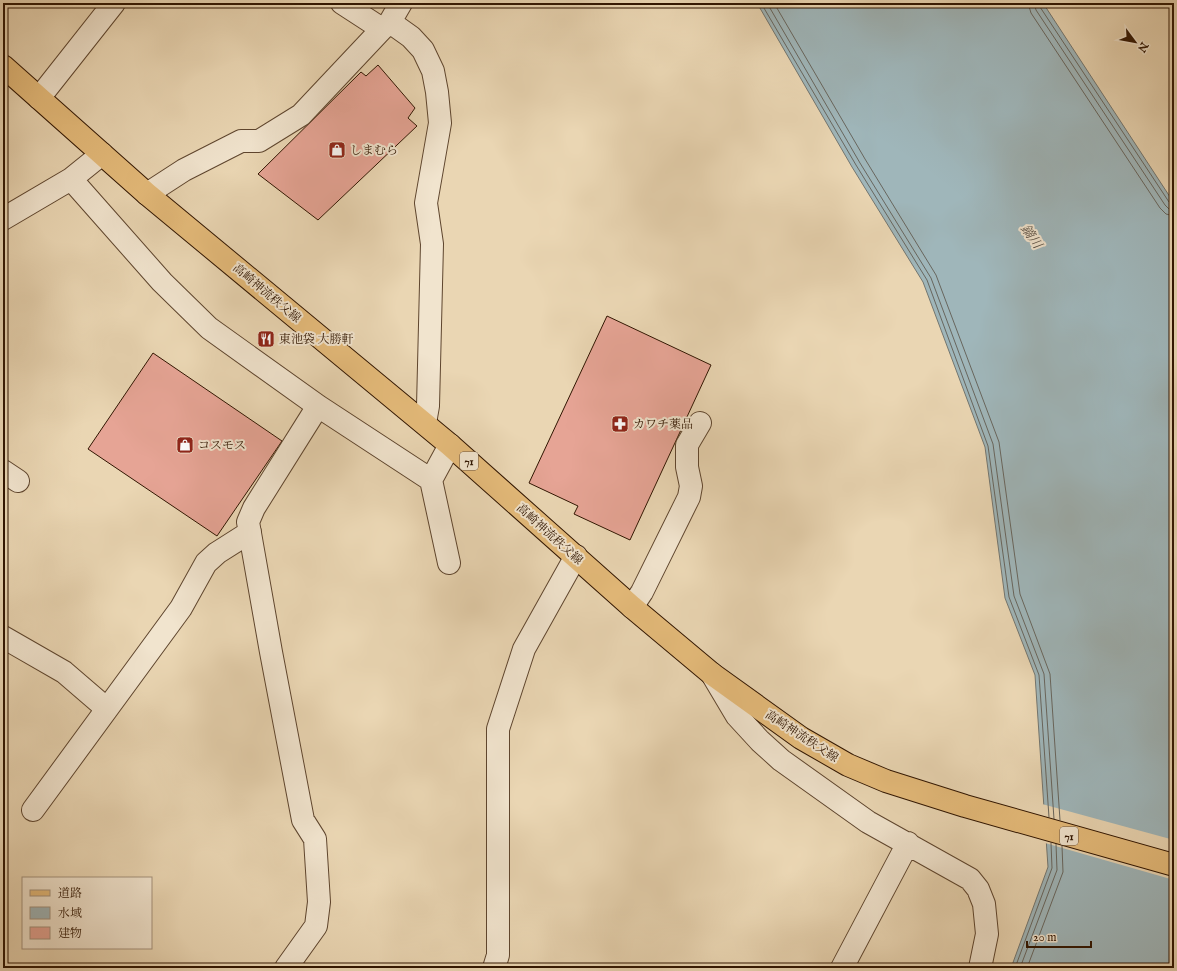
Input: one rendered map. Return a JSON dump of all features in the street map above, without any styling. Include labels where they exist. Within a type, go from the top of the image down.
[{"type":"main road","name":"高崎神流秩父線","points":[[3,66],[147,194],[425,423],[632,607],[712,674],[801,738],[848,765],[886,781],[964,806],[1174,865]]},
{"type":"street","points":[[39,98],[114,3]]},
{"type":"street","points":[[342,3],[410,37],[423,50],[433,71],[440,123],[426,204],[432,244],[428,406],[425,423]]},
{"type":"street","points":[[147,194],[184,170],[241,141],[258,141],[301,115],[386,26],[401,3]]},
{"type":"street","points":[[3,219],[71,179],[102,154]]},
{"type":"street","points":[[71,179],[162,282],[209,328],[318,406],[431,480]]},
{"type":"street","points":[[286,968],[316,926],[319,902],[315,839],[303,820],[272,659],[248,522],[254,508],[318,406]]},
{"type":"street","points":[[632,607],[642,592],[689,497],[691,486],[687,467],[687,445],[700,423]]},
{"type":"street","points":[[449,563],[431,480],[450,445]]},
{"type":"street","points":[[34,810],[182,608],[206,563],[217,553],[250,532]]},
{"type":"street","points":[[494,968],[498,955],[498,729],[524,649],[576,556]]},
{"type":"street","points":[[3,637],[64,672],[107,709]]},
{"type":"street","points":[[712,674],[736,716],[781,760],[868,822],[970,879],[978,889],[984,904],[987,934],[980,968]]},
{"type":"street","points":[[842,968],[908,843]]},
{"type":"water","name":"鏑川","points":[[757,3],[1043,3],[1174,203],[1174,968],[1011,968],[1048,867],[1035,675],[1005,598],[985,447],[923,282],[852,167]]},
{"type":"pier","points":[[1042,804],[1174,840],[1174,880],[1045,843]]},
{"type":"building","name":"しまむら","points":[[378,65],[415,108],[408,118],[417,126],[318,220],[258,174],[361,72],[366,76]]},
{"type":"building","name":"カワチ薬品","points":[[607,316],[711,365],[630,540],[574,514],[578,506],[529,483]]},
{"type":"building","name":"コスモス","points":[[153,353],[282,441],[217,536],[88,449]]},
{"type":"place","name":"しまむら","points":[[337,150]]},
{"type":"place","name":"東池袋 大勝軒","points":[[266,339]]},
{"type":"place","name":"カワチ薬品","points":[[620,424]]},
{"type":"place","name":"コスモス","points":[[185,445]]}]
